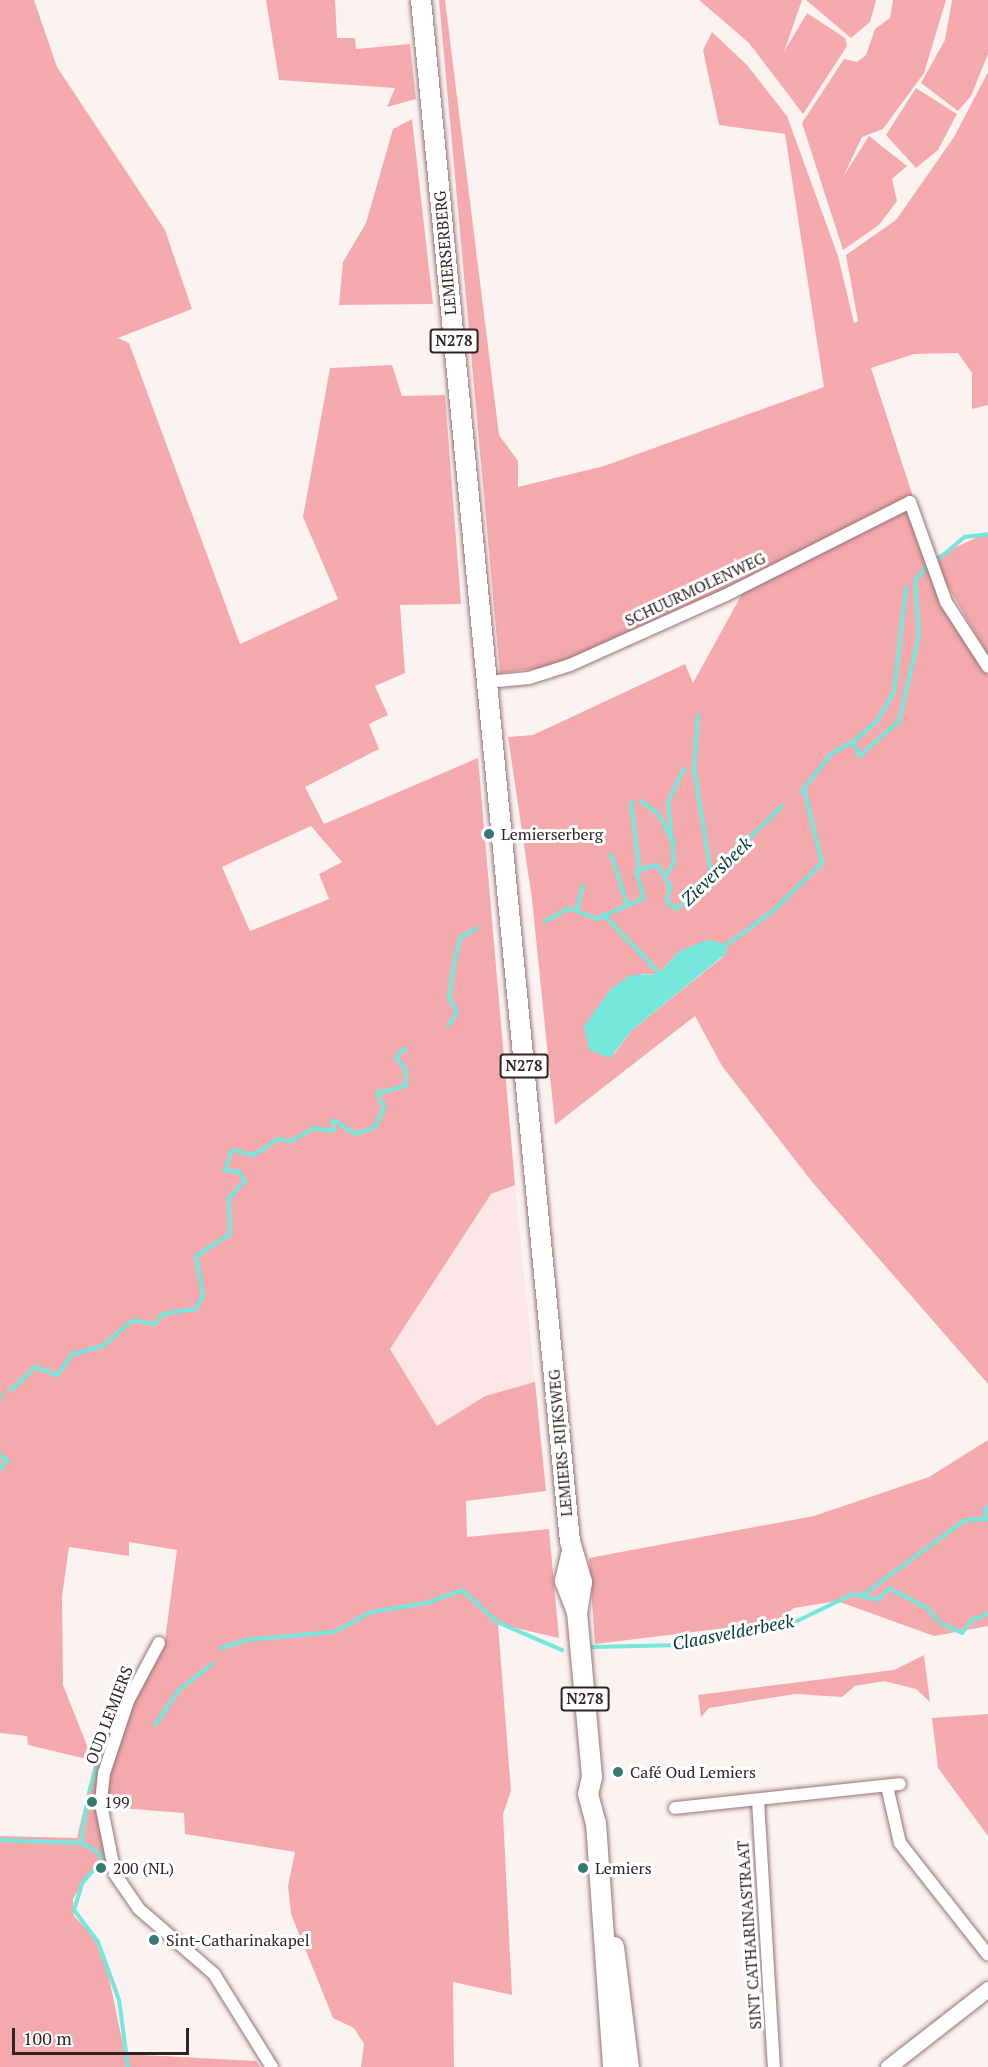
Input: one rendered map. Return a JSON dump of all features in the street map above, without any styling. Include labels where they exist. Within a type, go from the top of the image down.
[{"type":"main road","name":"LEMIERSERBERG","points":[[421,0],[550,1330]]},
{"type":"main road","name":"LEMIERS-RIJKSWEG","points":[[550,1330],[571,1555],[565,1581],[577,1612],[592,1777],[601,1801],[596,1823],[607,1941],[620,1975],[629,2067]]},
{"type":"main road","name":"LEMIERS-RIJKSWEG","points":[[607,1941],[603,1947],[613,2067]]},
{"type":"street","name":"SCHUURMOLENWEG","points":[[487,682],[529,678],[570,665],[726,595],[910,502],[946,602],[988,667]]},
{"type":"street","name":"OUD LEMIERS","points":[[159,1643],[128,1701],[103,1777],[101,1804],[115,1874],[139,1909],[213,1974],[272,2067]]},
{"type":"street","points":[[675,1808],[894,1785],[900,1843],[988,1955]]},
{"type":"street","name":"SINT CATHARINASTRAAT","points":[[758,1800],[774,2067]]},
{"type":"street","points":[[888,2067],[988,1989]]},
{"type":"shaded area","points":[[0,0],[34,0],[57,67],[165,230],[192,309],[118,338],[129,343],[240,644],[338,599],[303,517],[330,368],[392,365],[402,396],[445,395],[461,604],[400,605],[405,673],[375,686],[388,715],[369,724],[379,749],[305,787],[324,824],[478,758],[515,1185],[491,1194],[390,1349],[437,1426],[485,1396],[535,1382],[546,1491],[466,1501],[467,1537],[549,1529],[559,1638],[498,1624],[511,1791],[503,1814],[512,1995],[453,1982],[454,2067],[361,2067],[364,2044],[354,2028],[333,2018],[291,1914],[288,1886],[295,1852],[185,1834],[184,1813],[107,1807],[109,1770],[126,1717],[164,1647],[177,1550],[129,1542],[129,1556],[69,1547],[62,1596],[63,1685],[88,1748],[103,1759],[108,1859],[84,1881],[73,1899],[74,1916],[94,1937],[108,1973],[125,2054],[256,2061],[260,2067],[0,2067],[0,1836],[77,1838],[95,1761],[28,1745],[27,1736],[0,1733]],"holes":[[[311,826],[342,862],[319,874],[329,899],[250,931],[222,867]]]},
{"type":"shaded area","points":[[266,0],[335,0],[337,38],[355,38],[356,49],[410,44],[416,99],[387,107],[395,88],[279,80]]},
{"type":"shaded area","points":[[439,0],[445,0],[499,435],[518,461],[518,487],[604,466],[824,387],[785,134],[719,125],[703,50],[712,32],[747,65],[787,116],[838,256],[854,323],[858,321],[846,255],[896,220],[954,137],[988,72],[988,405],[972,409],[972,373],[958,353],[914,354],[871,368],[933,558],[988,532],[988,655],[934,563],[941,606],[988,675],[988,1384],[813,1183],[722,1066],[695,1016],[555,1125],[532,899],[508,737],[533,735],[685,664],[693,683],[747,585],[551,667],[500,673]],"holes":[[[679,951],[724,956],[632,1030],[614,1054],[642,974],[659,974]]]},
{"type":"shaded area","points":[[699,0],[802,0],[784,52],[807,13],[845,38],[847,46],[803,114],[749,43]]},
{"type":"shaded area","points":[[806,0],[876,0],[870,22],[851,38]]},
{"type":"shaded area","points":[[893,0],[946,0],[924,73],[883,129],[862,137],[843,177],[869,136],[907,166],[892,179],[897,201],[879,225],[843,250],[802,123],[844,59],[857,62],[866,55],[875,29],[890,18]]},
{"type":"shaded area","points":[[952,0],[988,0],[988,54],[971,96],[958,111],[921,83],[945,40]]},
{"type":"shaded area","points":[[916,88],[957,114],[938,150],[916,168],[886,135]]},
{"type":"shaded area","points":[[412,119],[433,304],[339,305],[343,262],[366,223],[393,129]]},
{"type":"shaded area","points":[[515,1185],[535,1382],[485,1396],[436,1427],[390,1349],[491,1194]]},
{"type":"shaded area","points":[[988,1440],[988,1626],[934,1636],[837,1601],[794,1608],[776,1622],[595,1644],[589,1558],[814,1516],[929,1477]]},
{"type":"shaded area","points":[[924,1655],[930,1702],[916,1689],[884,1681],[855,1686],[842,1697],[795,1694],[709,1708],[701,1717],[698,1695],[894,1670]]},
{"type":"shaded area","points":[[988,1714],[988,1836],[938,1768],[932,1718]]},
{"type":"water","points":[[707,940],[723,943],[728,952],[632,1030],[610,1058],[589,1050],[584,1026],[610,990],[630,975],[659,974],[679,951]]},
{"type":"waterway","name":"Zieversbeek","points":[[936,561],[965,537],[988,534]]},
{"type":"waterway","name":"Zieversbeek","points":[[801,792],[831,754],[853,742],[860,756],[899,721],[919,636],[915,581],[928,564]]},
{"type":"waterway","points":[[853,742],[877,721],[894,692],[906,588]]},
{"type":"waterway","points":[[698,715],[694,769],[711,873]]},
{"type":"waterway","points":[[667,874],[674,862],[668,802],[684,769]]},
{"type":"waterway","points":[[722,948],[772,912],[822,863],[804,789]]},
{"type":"waterway","points":[[641,801],[659,815],[674,843]]},
{"type":"waterway","points":[[631,802],[639,867]]},
{"type":"waterway","name":"Zieversbeek","points":[[545,921],[569,908],[597,919],[644,898],[636,871],[657,865],[670,886],[667,902],[677,909],[782,806]]},
{"type":"waterway","points":[[611,854],[627,904]]},
{"type":"waterway","points":[[577,909],[583,885]]},
{"type":"waterway","points":[[603,914],[663,977]]},
{"type":"waterway","name":"Zieversbeek","points":[[449,1025],[457,1012],[449,998],[455,958],[461,937],[477,928]]},
{"type":"waterway","name":"Zieversbeek","points":[[11,1390],[36,1367],[57,1375],[73,1354],[103,1346],[133,1320],[154,1324],[163,1314],[196,1309],[203,1295],[196,1256],[230,1234],[229,1198],[245,1181],[238,1171],[225,1171],[232,1150],[254,1155],[278,1139],[291,1141],[314,1128],[333,1131],[333,1120],[355,1134],[375,1127],[384,1107],[377,1093],[406,1086],[405,1069],[396,1057],[405,1048]]},
{"type":"waterway","points":[[0,1455],[7,1460],[0,1469]]},
{"type":"waterway","points":[[982,1520],[988,1506]]},
{"type":"waterway","name":"Claasvelderbeek","points":[[864,1594],[965,1520],[988,1519]]},
{"type":"waterway","name":"Claasvelderbeek","points":[[592,1647],[683,1645],[741,1628],[795,1622],[853,1594],[878,1600],[889,1588],[927,1608],[938,1621]]},
{"type":"waterway","name":"Claasvelderbeek","points":[[221,1648],[248,1640],[334,1632],[371,1612],[427,1603],[462,1590],[497,1622],[562,1650]]},
{"type":"waterway","points":[[942,1624],[962,1633],[972,1620],[988,1614]]},
{"type":"waterway","name":"Claasvelderbeek","points":[[155,1725],[179,1690],[212,1664]]},
{"type":"waterway","name":"Claasvelderbeek","points":[[101,1745],[112,1732]]},
{"type":"waterway","name":"Claasvelderbeek","points":[[89,1792],[98,1761]]},
{"type":"waterway","name":"Claasvelderbeek","points":[[81,1843],[87,1802]]},
{"type":"waterway","points":[[0,1840],[81,1843],[100,1853],[101,1861],[82,1884],[74,1910],[98,1942],[119,2000],[128,2067]]},
{"type":"place","name":"Lemierserberg","points":[[489,834]]},
{"type":"place","name":"Café Oud Lemiers","points":[[618,1772]]},
{"type":"place","name":"199","points":[[92,1802]]},
{"type":"place","name":"200 (NL)","points":[[101,1868]]},
{"type":"place","name":"Lemiers","points":[[583,1868]]},
{"type":"place","name":"Sint-Catharinakapel","points":[[154,1940]]}]
